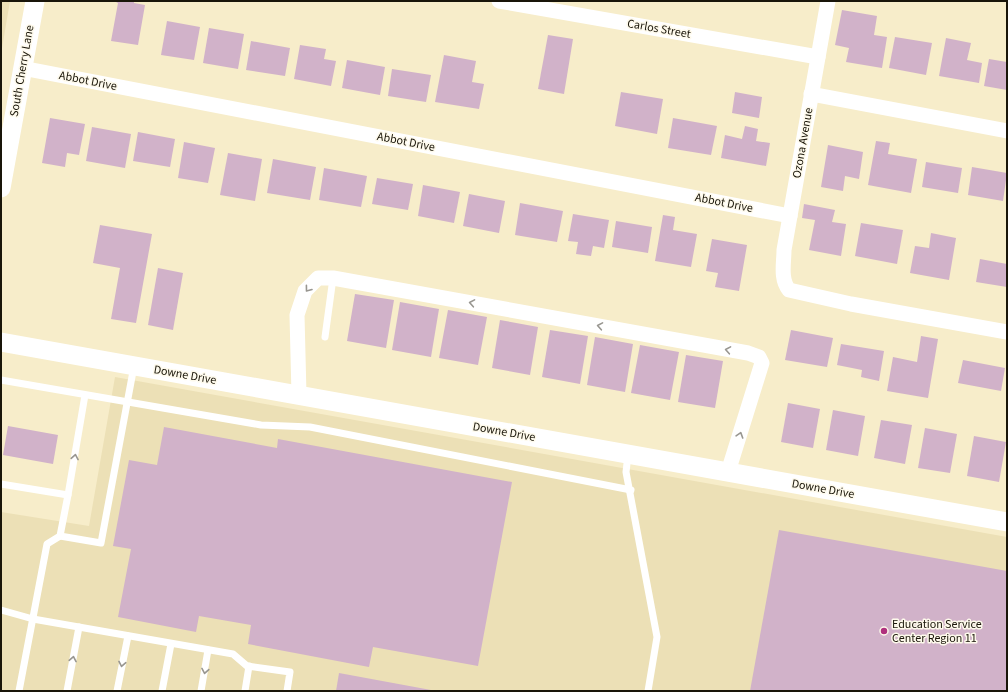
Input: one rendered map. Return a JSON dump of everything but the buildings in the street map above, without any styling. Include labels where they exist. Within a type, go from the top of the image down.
[{"type":"street","name":"South Cherry Lane","points":[[1,188],[34,1]]},
{"type":"street","name":"Carlos Street","points":[[499,1],[818,57]]},
{"type":"street","name":"Ozona Avenue","points":[[828,1],[784,250],[783,274],[786,286],[789,290],[851,304],[1007,332]]},
{"type":"street","name":"Abbot Drive","points":[[22,68],[790,216]]},
{"type":"street","points":[[811,94],[1007,131]]},
{"type":"street","points":[[299,395],[297,315],[305,291],[318,278],[334,278],[748,353],[759,357],[762,364],[728,472]]},
{"type":"street","name":"Downe Drive","points":[[1,342],[1007,522]]},
{"type":"lane","points":[[325,337],[334,278]]},
{"type":"lane","points":[[19,691],[47,544],[60,536],[101,543],[134,366]]},
{"type":"lane","points":[[1,380],[261,425],[310,427],[631,490]]},
{"type":"lane","points":[[60,536],[85,395]]},
{"type":"lane","points":[[628,454],[626,472],[631,490],[657,637],[648,691]]},
{"type":"lane","points":[[1,484],[68,495]]},
{"type":"lane","points":[[1,610],[33,619],[233,654],[250,666],[290,672],[287,691]]},
{"type":"lane","points":[[67,691],[79,627]]},
{"type":"lane","points":[[117,691],[128,636]]},
{"type":"lane","points":[[162,691],[171,644]]},
{"type":"lane","points":[[201,691],[208,650]]},
{"type":"lane","points":[[245,691],[250,666]]},
{"type":"shaded area","points":[[1,1],[10,1],[1,54]]},
{"type":"shaded area","points":[[115,377],[1007,537],[1007,691],[1,691],[1,512],[89,526]]},
{"type":"place","name":"Education Service Center Region 11","points":[[884,631]]}]
